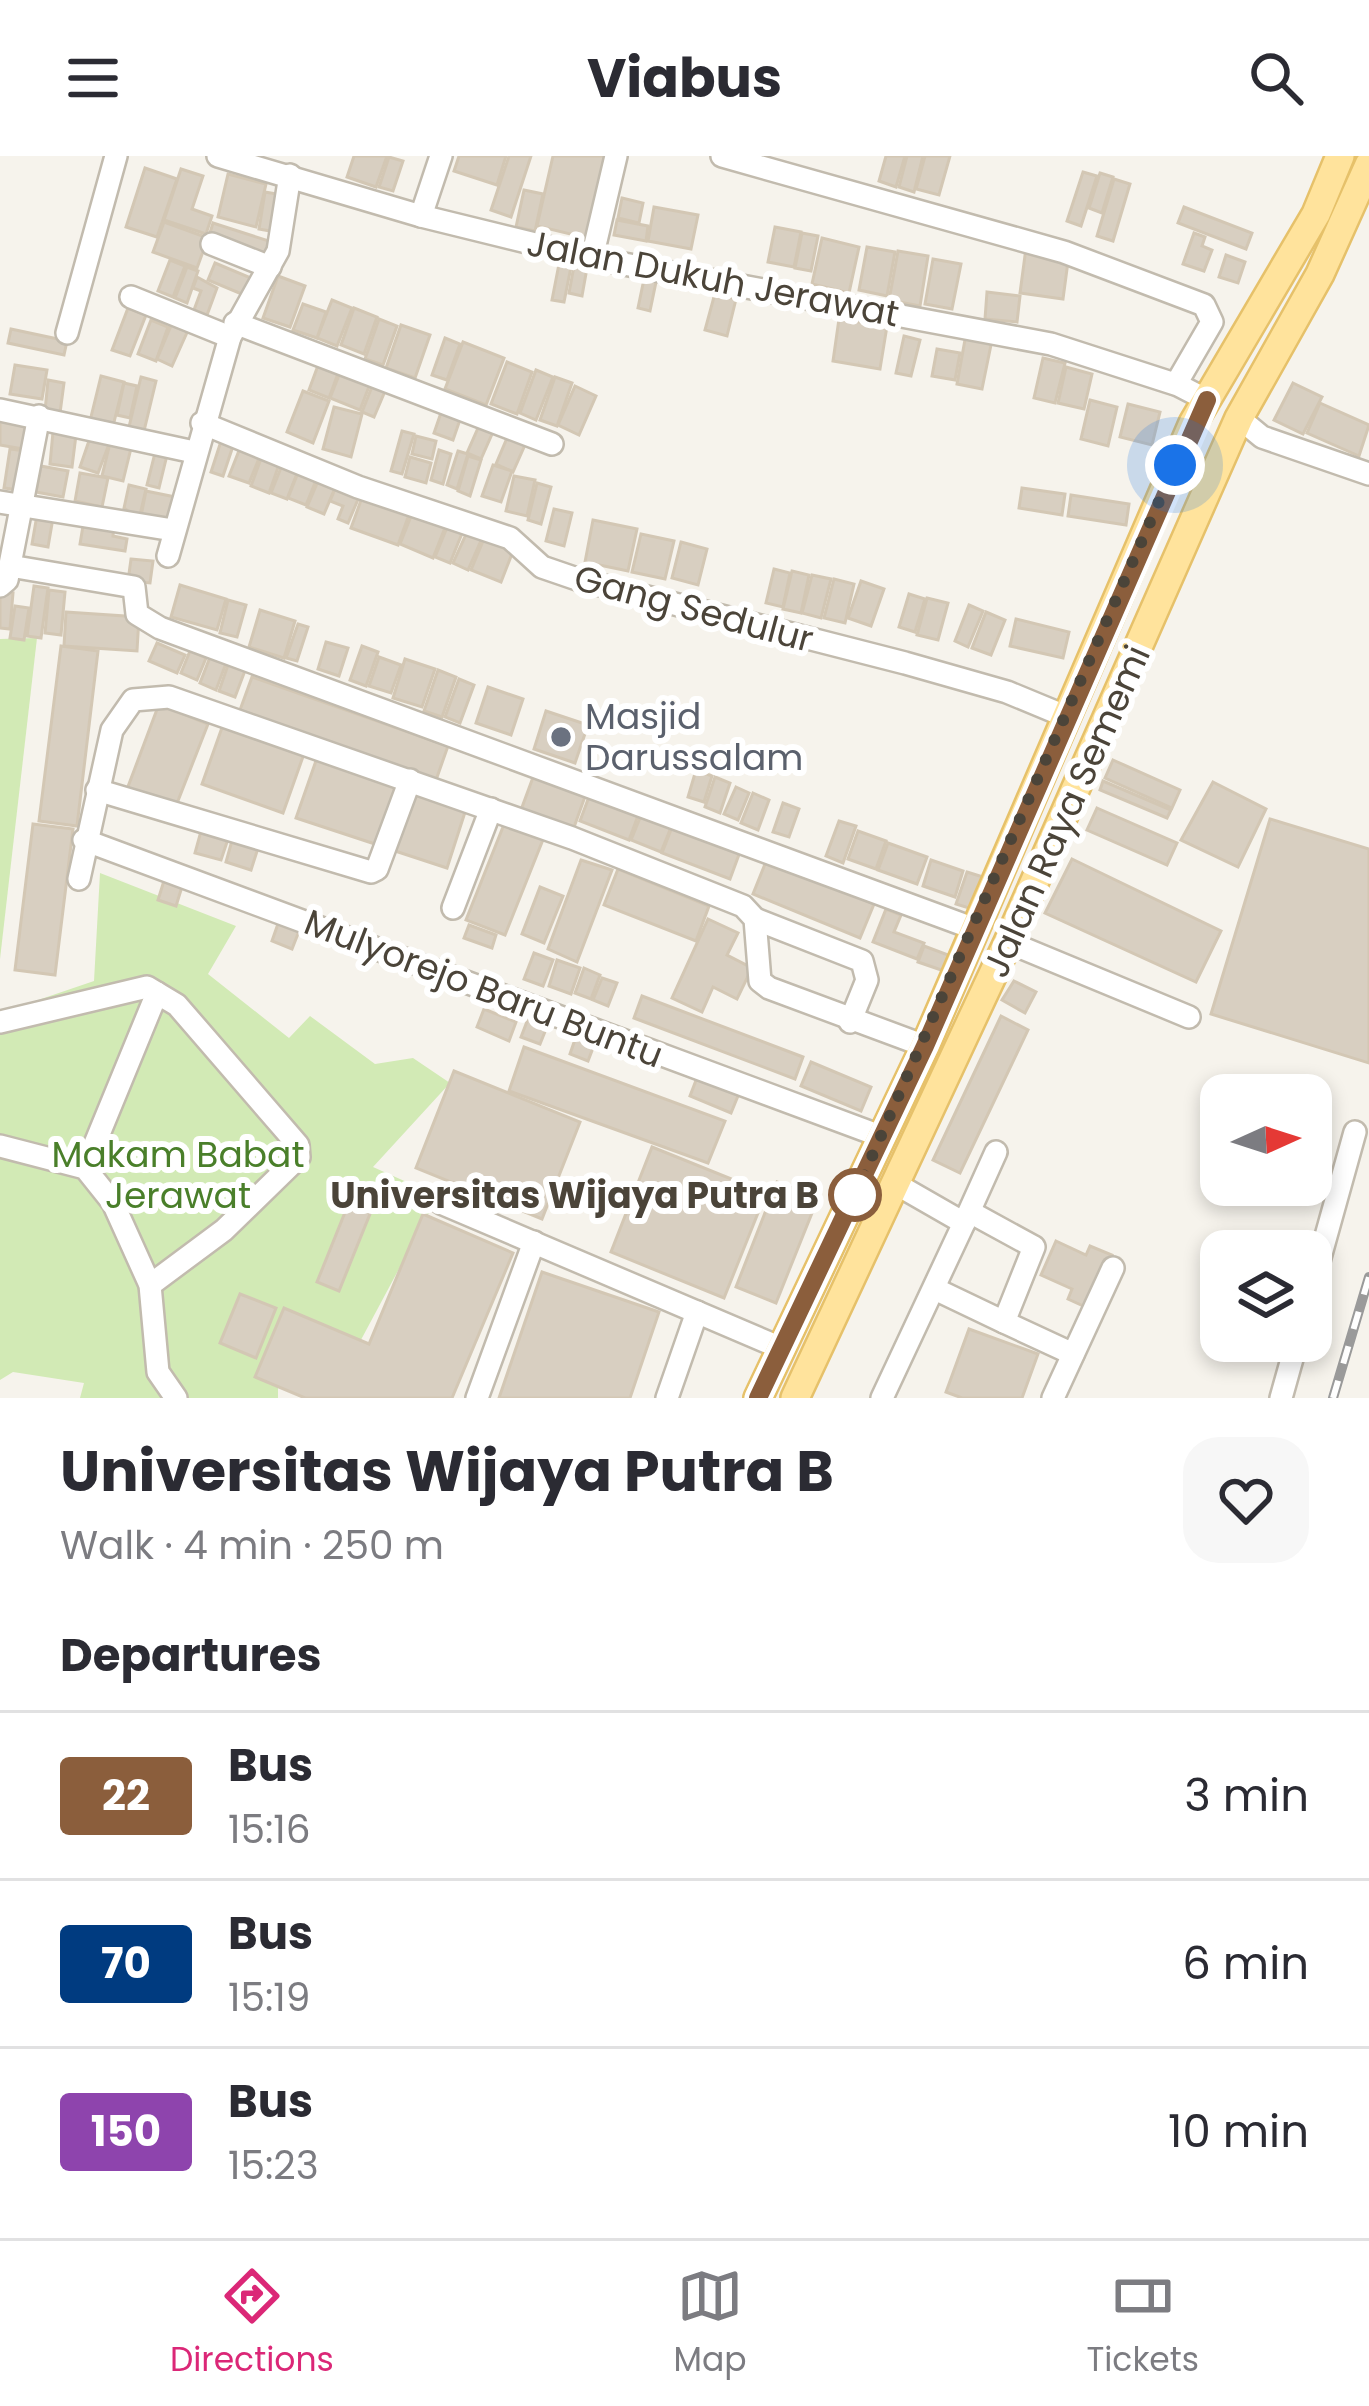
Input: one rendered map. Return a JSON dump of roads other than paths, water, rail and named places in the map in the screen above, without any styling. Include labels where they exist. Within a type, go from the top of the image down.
[{"type":"main road","name":"Jalan Raya Sememi","points":[[758,1398],[763,1340],[870,1133],[925,1046],[961,924],[1188,390],[1316,214],[1340,156]]},
{"type":"main road","name":"Jalan Raya Sememi","points":[[795,1398],[1008,942],[1239,418],[1363,196],[1369,165]]},
{"type":"main road","points":[[763,1340],[812,1360]]},
{"type":"street","points":[[67,333],[116,156]]},
{"type":"street","points":[[421,216],[441,156]]},
{"type":"street","points":[[592,258],[616,156]]},
{"type":"street","points":[[722,156],[1064,252],[1204,305],[1212,322],[1188,390]]},
{"type":"street","name":"Jalan Dukuh Jerawat","points":[[233,158],[421,216],[592,258],[1051,344],[1188,390]]},
{"type":"street","points":[[167,556],[202,423],[233,330],[270,267],[285,228],[290,175]]},
{"type":"street","points":[[212,244],[270,267]]},
{"type":"street","points":[[130,297],[552,444]]},
{"type":"street","points":[[0,410],[194,452]]},
{"type":"street","points":[[39,416],[10,504],[5,576],[134,587],[137,614],[160,628],[961,924]]},
{"type":"street","points":[[1239,418],[1262,437],[1369,474]]},
{"type":"street","name":"Gang Sedulur","points":[[202,423],[358,487],[510,538],[536,562],[565,575],[905,663],[1052,710]]},
{"type":"street","points":[[10,504],[173,530]]},
{"type":"street","points":[[79,879],[112,730],[124,707],[150,696],[169,697],[491,809],[743,906],[755,919],[862,961],[867,980],[850,1022]]},
{"type":"street","points":[[97,790],[371,872],[377,869],[410,781]]},
{"type":"street","points":[[453,908],[491,809]]},
{"type":"street","name":"Mulyorejo Baru Buntu","points":[[84,840],[870,1133]]},
{"type":"street","points":[[755,919],[760,981],[850,1022],[925,1046]]},
{"type":"street","points":[[1008,942],[1189,1017]]},
{"type":"street","points":[[0,1022],[147,987],[177,1005],[299,1152],[224,1230],[150,1285]]},
{"type":"street","points":[[85,1168],[157,993]]},
{"type":"street","points":[[1327,1230],[1354,1132]]},
{"type":"street","points":[[0,1146],[85,1168],[113,1203],[150,1285],[158,1372],[176,1398]]},
{"type":"street","points":[[882,1398],[996,1152]]},
{"type":"street","points":[[896,1184],[1034,1247],[1004,1322]]},
{"type":"street","points":[[441,1203],[763,1340]]},
{"type":"street","points":[[477,1398],[534,1242]]},
{"type":"street","points":[[1053,1398],[1113,1268]]},
{"type":"street","points":[[935,1289],[1073,1354]]},
{"type":"street","points":[[667,1398],[697,1312]]},
{"type":"street","points":[[1281,1398],[1291,1362]]},
{"type":"railway","points":[[1333,1398],[1369,1277]]},
{"type":"place","name":"Masjid Darussalam","points":[[561,737]]},
{"type":"place","name":"Universitas Wijaya Putra B","points":[[855,1195]]},
{"type":"park label","name":"Makam Babat Jerawat","points":[[178,1174]]}]
